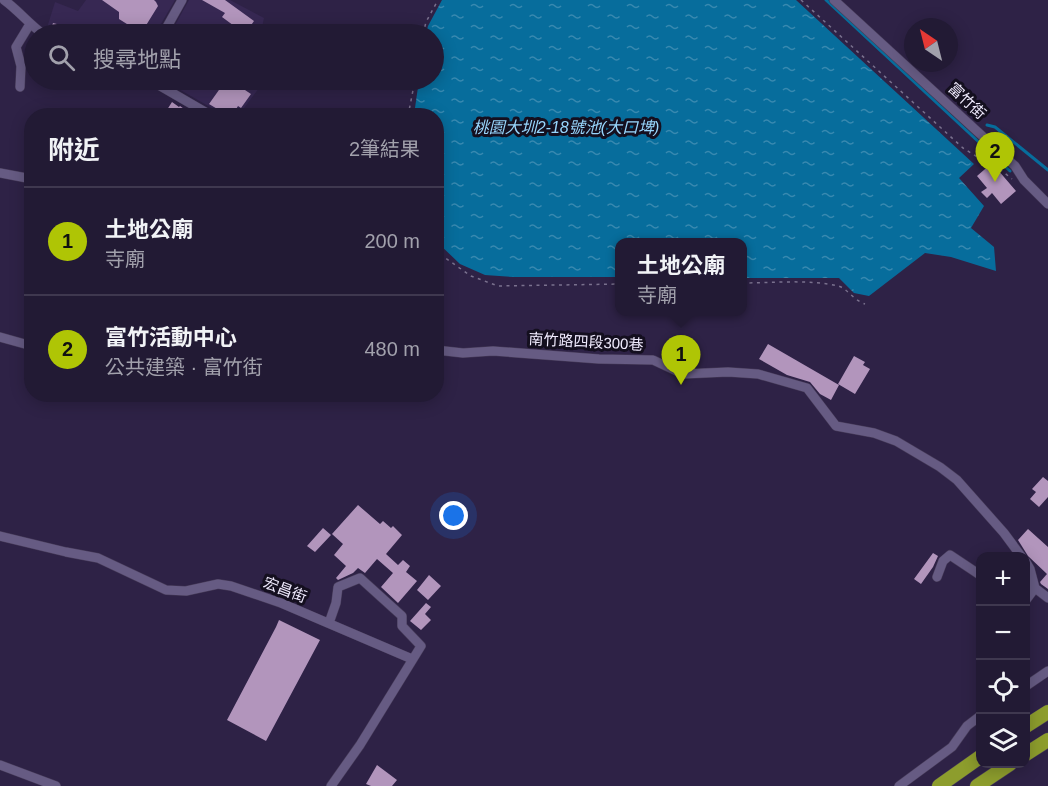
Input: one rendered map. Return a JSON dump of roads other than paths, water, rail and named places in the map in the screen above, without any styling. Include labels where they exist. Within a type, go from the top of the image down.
[{"type":"highway","points":[[1030,723],[1048,712]]},
{"type":"highway","points":[[1030,751],[1048,740]]},
{"type":"highway","points":[[939,786],[976,760]]},
{"type":"highway","points":[[977,786],[1004,768]]},
{"type":"street","points":[[4,0],[30,24]]},
{"type":"street","points":[[169,24],[182,0]]},
{"type":"street","name":"富竹街","points":[[834,0],[1015,166],[1024,180],[1048,204]]},
{"type":"street","points":[[20,87],[21,66],[16,47],[24,34]]},
{"type":"street","points":[[167,90],[198,108]]},
{"type":"street","points":[[0,172],[24,177]]},
{"type":"street","points":[[0,337],[24,344]]},
{"type":"street","name":"南竹路四段300巷","points":[[444,351],[463,353],[493,351],[599,359],[653,360],[683,374],[728,372],[758,374],[807,388],[836,426],[896,441],[957,480],[991,518],[1015,552]]},
{"type":"street","name":"宏昌街","points":[[0,536],[98,558],[166,590],[186,591],[218,584],[231,586],[281,603],[412,659]]},
{"type":"street","points":[[937,577],[943,561],[951,555],[976,572]]},
{"type":"street","points":[[1030,569],[1035,588],[1048,598]]},
{"type":"street","points":[[329,623],[336,603],[338,587],[360,578],[402,616],[402,627],[421,646],[360,745],[331,786]]},
{"type":"street","points":[[1030,595],[1035,588]]},
{"type":"street","points":[[1030,683],[1048,671]]},
{"type":"street","points":[[899,786],[952,747],[967,726],[976,720]]},
{"type":"street","points":[[0,765],[56,786]]},
{"type":"water","name":"桃園大圳2-18號池(大口埤)","points":[[442,0],[796,0],[974,164],[959,178],[984,206],[971,228],[994,247],[996,271],[951,257],[925,253],[869,296],[854,293],[839,278],[747,278],[747,238],[615,238],[615,277],[485,275],[460,264],[444,249],[444,108],[415,108],[418,90],[444,90],[444,24],[429,24]]},
{"type":"waterway","points":[[826,0],[1010,171]]},
{"type":"waterway","points":[[987,125],[995,127],[1048,170]]},
{"type":"place","name":"富竹活動中心","points":[[995,182]]},
{"type":"place","name":"土地公廟","points":[[681,385]]}]
